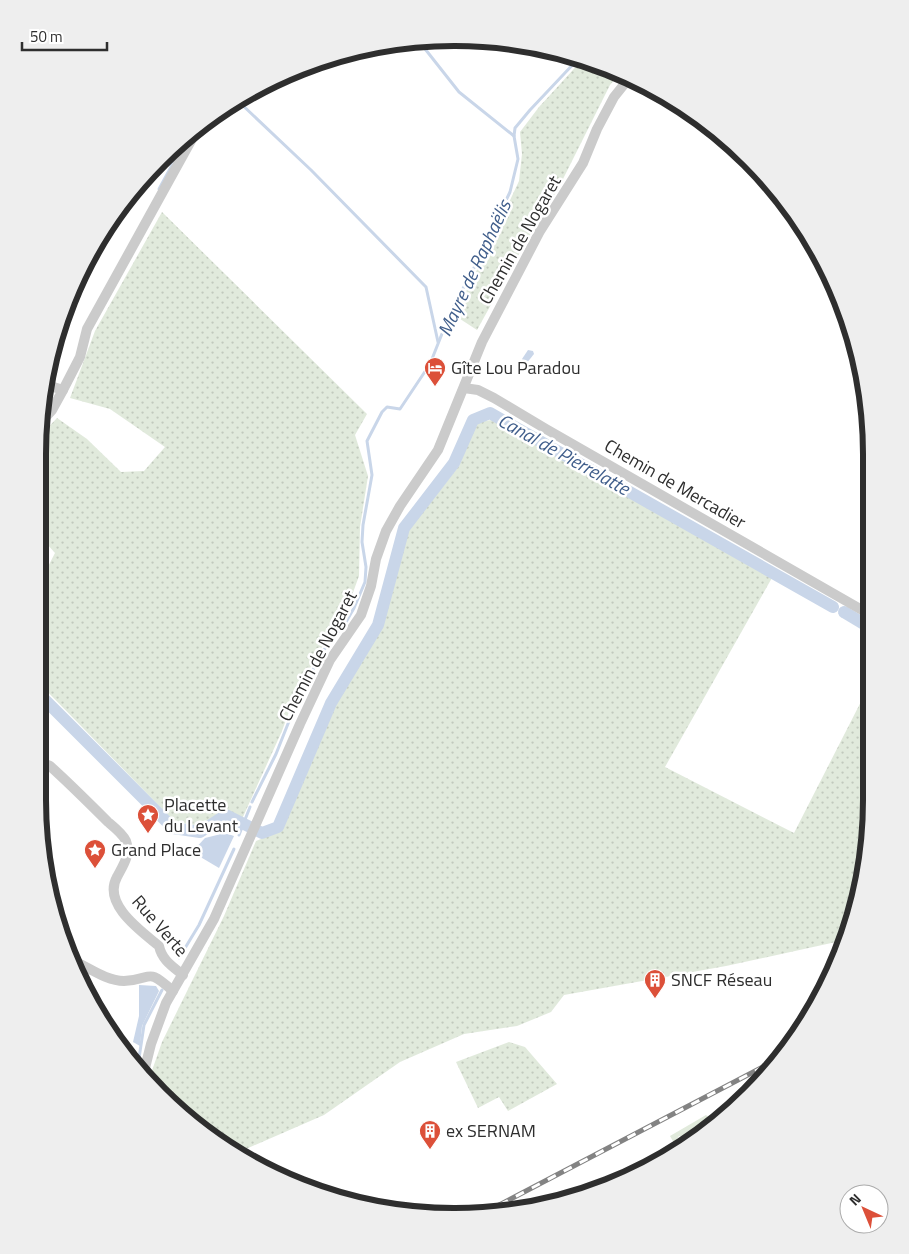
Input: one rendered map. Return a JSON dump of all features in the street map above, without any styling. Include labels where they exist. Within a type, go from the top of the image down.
[{"type":"street","name":"Chemin de Nogaret","points":[[145,1066],[150,1044],[158,1022],[173,991],[214,919],[322,676],[330,660],[361,615],[371,586],[376,559],[386,531],[400,506],[438,450],[482,342],[540,231],[583,163],[597,129],[614,98],[625,83]]},
{"type":"street","points":[[49,414],[80,358],[87,329],[189,145]]},
{"type":"street","points":[[52,387],[63,390]]},
{"type":"street","name":"Chemin de Mercadier","points":[[464,388],[478,390],[494,398],[863,611]]},
{"type":"street","name":"Rue Verte","points":[[46,764],[81,794],[125,839],[128,851],[116,878],[113,891],[119,907],[126,916],[159,946],[166,962],[182,975]]},
{"type":"street","points":[[81,964],[107,977],[123,981],[149,975],[156,976],[173,991]]},
{"type":"shaded area","points":[[577,65],[615,79],[610,85],[559,187],[528,238],[477,330],[454,315],[519,181],[522,154],[520,132],[539,107]]},
{"type":"shaded area","points":[[162,212],[367,414],[355,435],[368,476],[360,527],[359,576],[347,609],[319,652],[295,695],[282,731],[242,819],[226,810],[200,827],[174,821],[46,690],[46,570],[55,553],[46,543],[47,429],[57,418],[87,439],[121,472],[144,471],[165,447],[110,409],[70,398],[95,331]]},
{"type":"shaded area","points":[[492,420],[773,576],[665,767],[794,833],[863,698],[862,826],[855,879],[841,931],[837,942],[726,966],[564,995],[551,1012],[517,1026],[464,1034],[400,1062],[324,1115],[245,1150],[185,1106],[151,1072],[162,1042],[224,916],[256,841],[281,831],[335,702],[382,625],[407,532],[459,466],[476,422]]},
{"type":"shaded area","points":[[509,1042],[525,1047],[557,1084],[508,1111],[499,1097],[478,1108],[456,1062]]},
{"type":"shaded area","points":[[706,1115],[710,1118],[683,1138],[679,1136],[674,1143],[670,1136]]},
{"type":"water","points":[[528,350],[533,351],[534,354],[526,364],[522,359]]},
{"type":"water","points":[[225,833],[234,836],[219,868],[192,852],[205,838]]},
{"type":"water","points":[[139,985],[156,986],[159,991],[142,1026],[140,1046],[133,1042],[139,1016]]},
{"type":"waterway","points":[[424,47],[459,92],[514,136]]},
{"type":"waterway","name":"Mayre de Raphaëlis","points":[[252,802],[276,754],[299,696],[323,651],[346,622],[365,582],[366,567],[362,542],[363,525],[372,475],[367,441],[382,412],[387,407],[400,409],[430,364],[451,311],[510,192],[518,159],[514,136],[515,128],[573,64]]},
{"type":"waterway","points":[[243,106],[311,170],[426,287],[438,342]]},
{"type":"waterway","points":[[159,189],[177,155]]},
{"type":"waterway","name":"Canal de Pierrelatte","points":[[258,831],[262,833],[278,827],[331,703],[378,625],[404,528],[454,463],[473,420],[490,413],[833,607]]},
{"type":"waterway","name":"Canal de Pierrelatte","points":[[844,612],[863,623]]},
{"type":"waterway","name":"Canal de Pierrelatte","points":[[46,701],[173,828],[200,832],[226,815],[250,827]]},
{"type":"waterway","name":"Mayre de Raphaëlis","points":[[239,835],[250,807]]},
{"type":"waterway","name":"Mayre de Raphaëlis","points":[[179,958],[199,925],[234,849]]},
{"type":"waterway","name":"Mayre de Raphaëlis","points":[[139,1058],[144,1025],[162,990]]},
{"type":"railway","points":[[499,1205],[762,1067]]},
{"type":"place","name":"Gîte Lou Paradou","points":[[435,387]]},
{"type":"place","name":"Placette du Levant","points":[[148,834]]},
{"type":"place","name":"Grand Place","points":[[95,869]]},
{"type":"place","name":"SNCF Réseau","points":[[655,999]]},
{"type":"place","name":"ex SERNAM","points":[[430,1150]]}]
